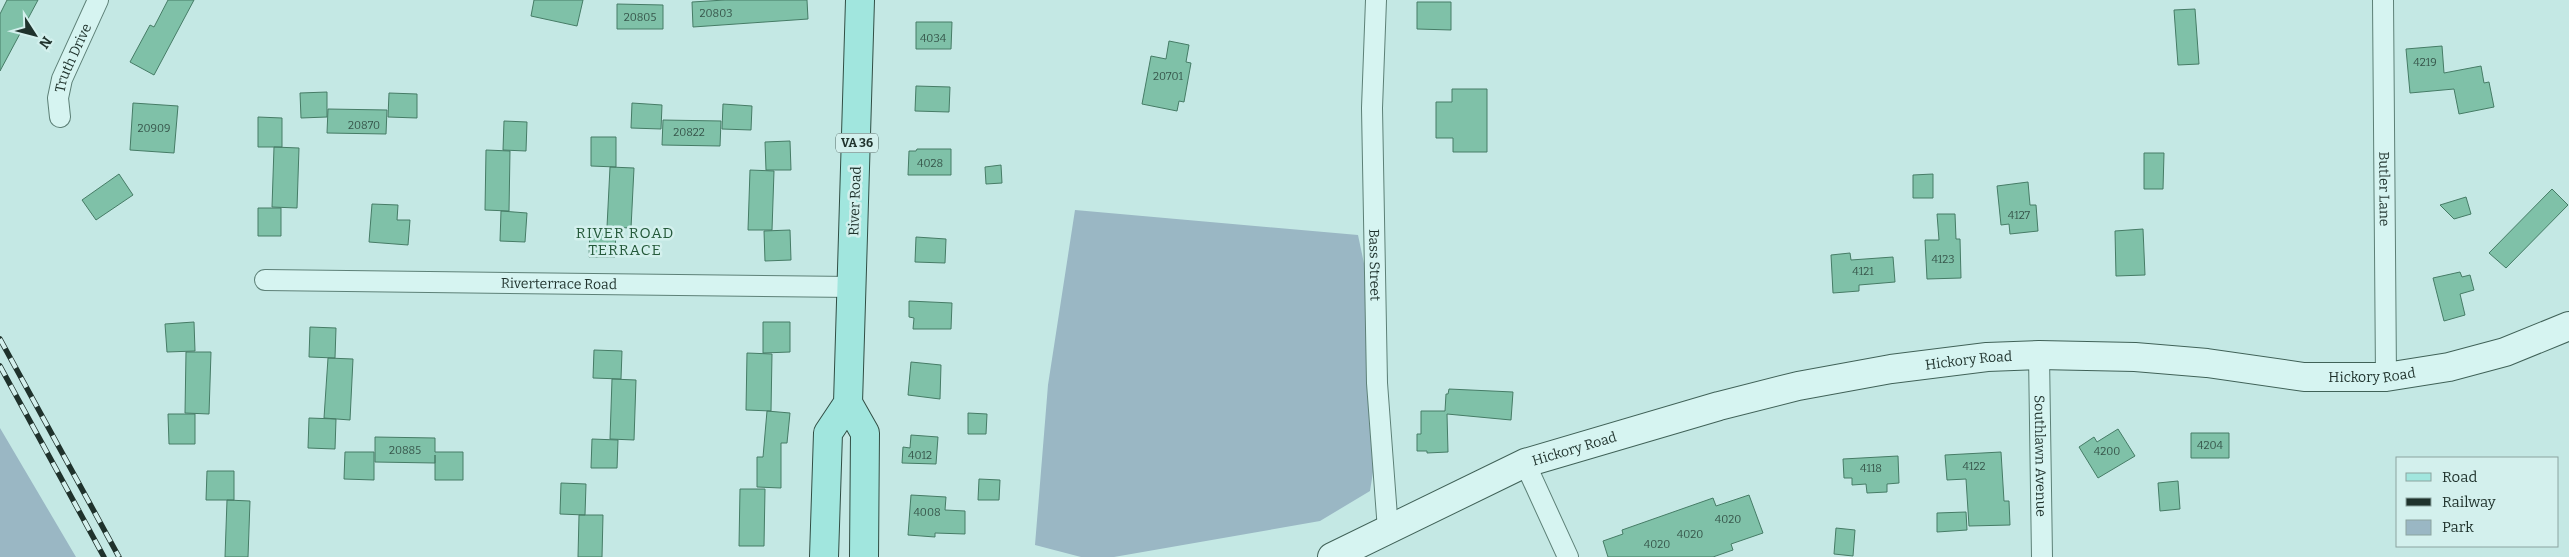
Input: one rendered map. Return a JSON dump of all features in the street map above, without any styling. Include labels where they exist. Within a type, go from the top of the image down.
[{"type":"main road","name":"River Road","points":[[848,403],[860,0]]},
{"type":"main road","name":"Hickory Road","points":[[1332,557],[1525,463],[1719,406],[1798,386],[1929,364],[2039,355],[2135,357],[2207,363],[2304,377],[2386,377],[2449,367],[2505,352],[2569,326]]},
{"type":"main road","points":[[824,557],[828,433],[848,403],[866,433],[864,557]]},
{"type":"street","name":"Truth Drive","points":[[60,117],[58,98],[62,79],[98,0]]},
{"type":"street","name":"Bass Street","points":[[1376,0],[1372,108],[1376,374],[1388,530]]},
{"type":"street","name":"Butler Lane","points":[[2382,0],[2386,377]]},
{"type":"street","name":"Riverterrace Road","points":[[265,280],[852,286]]},
{"type":"street","name":"Southlawn Avenue","points":[[2039,355],[2042,557]]},
{"type":"street","points":[[1525,463],[1568,557]]},
{"type":"green space","points":[[1075,210],[1358,235],[1388,377],[1370,491],[1320,521],[1114,557],[1081,557],[1035,545],[1048,385]]},
{"type":"green space","points":[[0,428],[76,557],[0,557]]},
{"type":"building","points":[[7,0],[38,0],[0,71],[0,14]]},
{"type":"building","points":[[168,0],[194,0],[154,75],[130,62],[150,25],[154,27]]},
{"type":"building","points":[[534,0],[583,0],[577,26],[531,16]]},
{"type":"building","points":[[807,0],[808,19],[693,27],[692,2]]},
{"type":"building","points":[[1417,2],[1451,2],[1451,30],[1417,29]]},
{"type":"building","points":[[617,4],[663,5],[663,29],[617,29]]},
{"type":"building","points":[[2195,9],[2199,64],[2178,65],[2174,10]]},
{"type":"building","points":[[916,22],[952,22],[951,49],[916,49]]},
{"type":"building","points":[[1169,41],[1189,45],[1186,62],[1191,63],[1184,102],[1179,101],[1177,111],[1142,104],[1151,56],[1166,59]]},
{"type":"building","points":[[2442,46],[2444,73],[2481,66],[2484,83],[2489,82],[2494,107],[2459,114],[2454,89],[2410,93],[2406,49]]},
{"type":"building","points":[[916,86],[950,87],[949,112],[915,111]]},
{"type":"building","points":[[1452,89],[1487,89],[1487,152],[1453,152],[1453,138],[1436,138],[1436,102],[1452,102]]},
{"type":"building","points":[[327,92],[327,117],[301,118],[300,93]]},
{"type":"building","points":[[389,93],[417,94],[417,118],[388,117]]},
{"type":"building","points":[[133,103],[178,106],[174,153],[130,150]]},
{"type":"building","points":[[632,103],[662,105],[661,129],[631,128]]},
{"type":"building","points":[[723,104],[752,106],[751,130],[722,129]]},
{"type":"building","points":[[328,109],[387,110],[386,134],[327,133]]},
{"type":"building","points":[[258,117],[282,118],[282,147],[258,147]]},
{"type":"building","points":[[663,120],[721,121],[720,146],[662,145]]},
{"type":"building","points":[[504,121],[527,122],[526,151],[503,150]]},
{"type":"building","points":[[591,137],[616,137],[616,167],[591,166]]},
{"type":"building","points":[[790,141],[791,170],[766,170],[765,142]]},
{"type":"building","points":[[274,147],[299,148],[297,208],[272,207]]},
{"type":"building","points":[[917,149],[951,149],[951,175],[908,175],[909,151],[916,151]]},
{"type":"building","points":[[486,150],[510,151],[509,211],[485,210]]},
{"type":"building","points":[[2144,153],[2164,153],[2163,189],[2144,189]]},
{"type":"building","points":[[1001,165],[1002,183],[986,184],[985,167]]},
{"type":"building","points":[[610,167],[634,168],[631,228],[607,227]]},
{"type":"building","points":[[750,170],[774,171],[772,230],[748,230]]},
{"type":"building","points":[[119,174],[133,195],[96,220],[82,200]]},
{"type":"building","points":[[1933,174],[1933,198],[1913,198],[1913,175]]},
{"type":"building","points":[[2028,182],[2030,205],[2036,205],[2038,231],[2010,234],[2009,224],[2001,225],[1997,186]]},
{"type":"building","points":[[2552,189],[2568,205],[2506,268],[2489,253]]},
{"type":"building","points":[[2466,197],[2471,214],[2454,219],[2440,205]]},
{"type":"building","points":[[372,204],[398,205],[397,220],[410,220],[408,245],[369,242]]},
{"type":"building","points":[[258,208],[281,208],[281,236],[258,236]]},
{"type":"building","points":[[501,211],[527,213],[525,242],[500,241]]},
{"type":"building","points":[[1937,214],[1955,214],[1956,239],[1960,239],[1961,278],[1927,279],[1925,240],[1939,240]]},
{"type":"building","points":[[590,227],[616,227],[615,257],[589,257]]},
{"type":"building","points":[[2143,229],[2145,275],[2116,276],[2115,231]]},
{"type":"building","points":[[790,230],[791,260],[765,261],[764,231]]},
{"type":"building","points":[[916,237],[946,239],[945,263],[915,262]]},
{"type":"building","points":[[1850,253],[1851,260],[1893,257],[1895,282],[1859,285],[1859,291],[1833,293],[1831,255]]},
{"type":"building","points":[[2460,272],[2462,277],[2470,275],[2474,290],[2460,294],[2465,315],[2444,321],[2433,278]]},
{"type":"building","points":[[909,301],[952,303],[951,329],[913,329],[914,318],[909,317]]},
{"type":"building","points":[[194,322],[195,351],[167,352],[165,324]]},
{"type":"building","points":[[763,322],[790,322],[790,352],[763,353]]},
{"type":"building","points":[[310,327],[336,328],[335,358],[309,357]]},
{"type":"building","points":[[594,350],[622,351],[621,379],[593,378]]},
{"type":"building","points":[[186,352],[211,352],[209,414],[185,413]]},
{"type":"building","points":[[747,353],[772,354],[771,411],[746,410]]},
{"type":"building","points":[[328,358],[353,359],[350,420],[324,418]]},
{"type":"building","points":[[911,362],[941,365],[940,399],[908,395]]},
{"type":"building","points":[[612,379],[636,380],[634,440],[610,439]]},
{"type":"building","points":[[1449,389],[1513,392],[1511,420],[1447,414],[1448,452],[1427,453],[1427,451],[1417,451],[1417,434],[1421,434],[1421,411],[1445,411],[1446,394],[1448,394]]},
{"type":"building","points":[[767,411],[790,413],[787,443],[781,443],[781,488],[757,487],[757,457],[763,457]]},
{"type":"building","points":[[968,413],[987,414],[986,434],[968,434]]},
{"type":"building","points":[[168,414],[195,414],[195,444],[169,444]]},
{"type":"building","points":[[309,418],[336,419],[335,449],[308,448]]},
{"type":"building","points":[[2118,429],[2135,456],[2098,478],[2079,447],[2094,437],[2097,442]]},
{"type":"building","points":[[2191,433],[2229,433],[2229,458],[2191,458]]},
{"type":"building","points":[[911,435],[938,437],[936,464],[902,463],[903,447],[910,448]]},
{"type":"building","points":[[375,437],[435,438],[435,452],[463,452],[463,480],[435,480],[435,463],[375,462]]},
{"type":"building","points":[[592,439],[618,440],[617,468],[591,468]]},
{"type":"building","points":[[345,452],[374,452],[374,480],[344,479]]},
{"type":"building","points":[[2001,452],[2004,501],[2009,501],[2010,525],[1969,526],[1966,479],[1947,480],[1945,455]]},
{"type":"building","points":[[1898,456],[1899,483],[1887,484],[1887,492],[1867,493],[1866,484],[1852,485],[1852,478],[1844,478],[1843,459]]},
{"type":"building","points":[[207,471],[234,471],[234,500],[206,500]]},
{"type":"building","points":[[979,479],[1000,480],[999,500],[978,500]]},
{"type":"building","points":[[2178,481],[2180,509],[2160,511],[2158,483]]},
{"type":"building","points":[[561,483],[586,484],[585,515],[560,514]]},
{"type":"building","points":[[740,489],[765,489],[764,546],[739,546]]},
{"type":"building","points":[[911,495],[946,497],[945,510],[965,511],[965,534],[935,533],[935,537],[908,535]]},
{"type":"building","points":[[1749,495],[1763,533],[1731,544],[1733,550],[1713,557],[1608,557],[1603,541],[1623,534],[1622,530],[1713,498],[1716,506]]},
{"type":"building","points":[[227,500],[250,501],[248,557],[225,557]]},
{"type":"building","points":[[1966,512],[1967,530],[1937,532],[1937,513]]},
{"type":"building","points":[[579,515],[603,515],[602,557],[578,557]]},
{"type":"building","points":[[1836,528],[1855,530],[1853,556],[1834,554]]},
{"type":"railway","points":[[0,339],[119,557]]},
{"type":"railway","points":[[0,366],[104,557]]},
{"type":"district","name":"RIVER ROAD TERRACE","points":[[625,242]]}]
